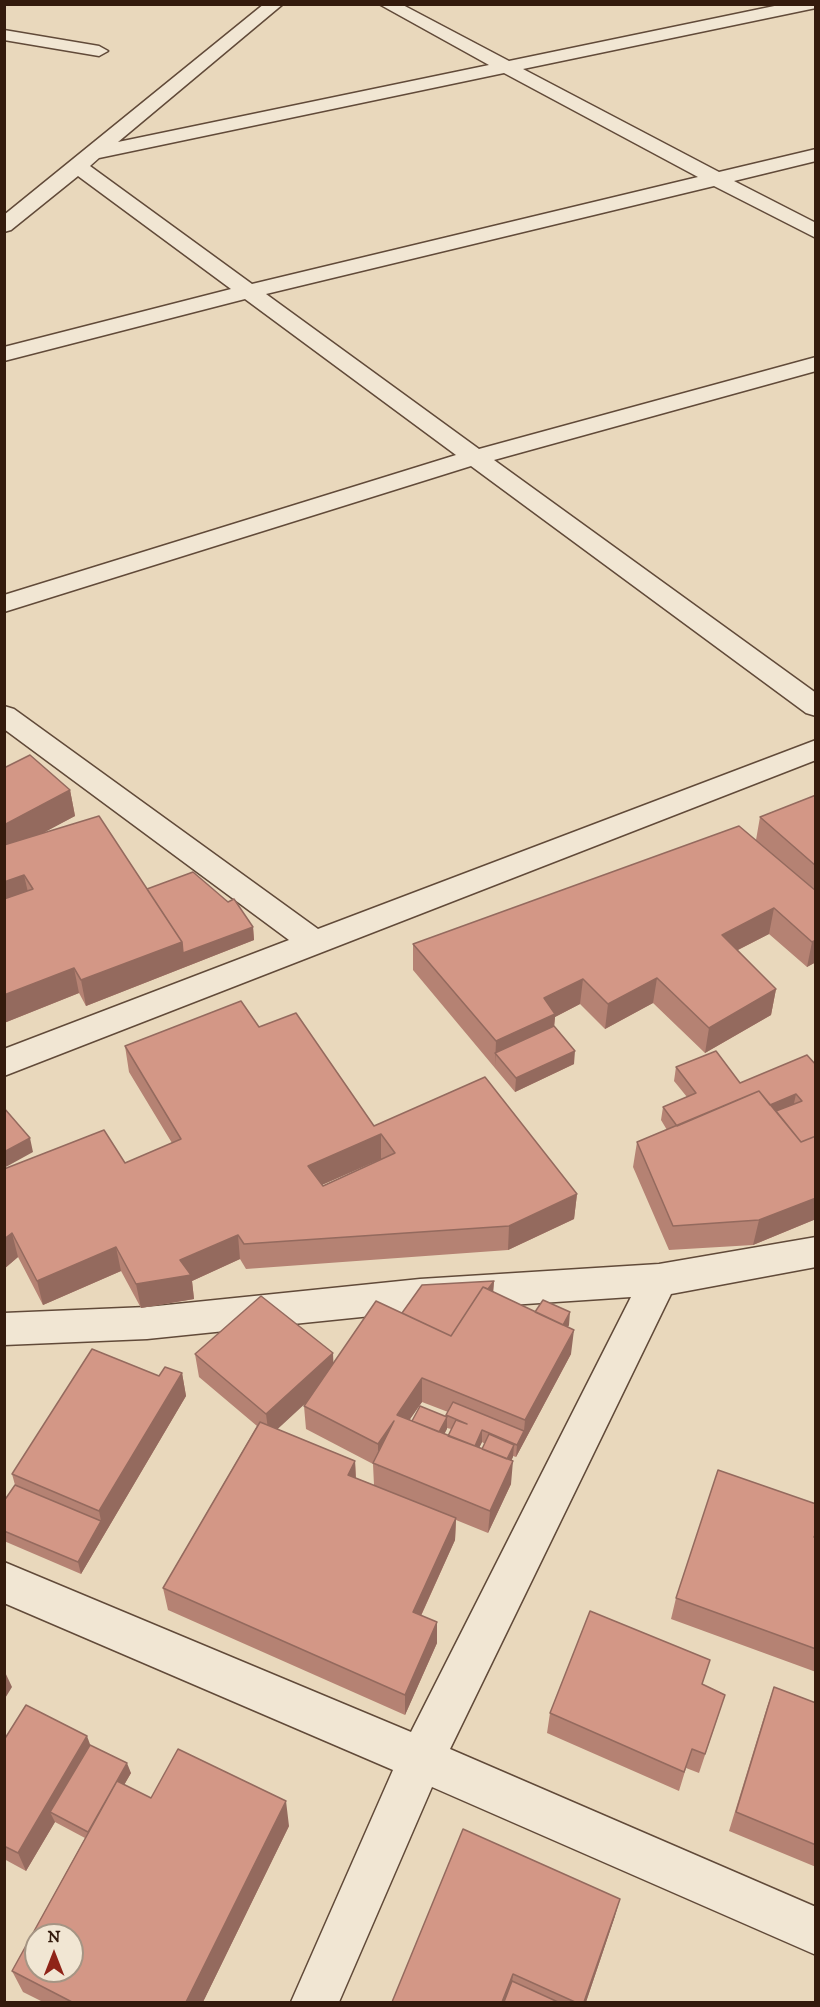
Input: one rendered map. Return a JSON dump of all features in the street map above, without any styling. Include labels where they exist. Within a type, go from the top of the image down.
[{"type":"street","points":[[4,226],[275,4]]},
{"type":"street","points":[[387,4],[816,232]]},
{"type":"street","points":[[86,159],[504,66],[811,4]]},
{"type":"street","points":[[4,35],[99,51]]},
{"type":"street","points":[[4,354],[247,292],[816,155]]},
{"type":"street","points":[[86,159],[247,292],[816,707]]},
{"type":"street","points":[[4,604],[476,457],[816,364]]},
{"type":"street","points":[[4,715],[316,944]]},
{"type":"street","points":[[4,1063],[816,749]]},
{"type":"street","points":[[4,1329],[147,1323],[420,1295],[659,1280],[816,1252]]},
{"type":"street","points":[[315,2002],[421,1759],[659,1280]]},
{"type":"street","points":[[4,1582],[421,1759],[816,1931]]},
{"type":"building","points":[[30,755],[70,790],[4,825],[4,768]]},
{"type":"building","points":[[816,795],[816,866],[760,817]]},
{"type":"building","points":[[99,816],[182,942],[81,980],[74,968],[4,995],[4,899],[33,889],[24,875],[4,882],[4,845]]},
{"type":"building","points":[[739,826],[816,891],[816,940],[812,942],[774,908],[722,935],[776,989],[709,1028],[657,978],[608,1004],[583,979],[544,998],[555,1014],[496,1041],[413,944]]},
{"type":"building","points":[[193,872],[228,902],[234,899],[253,927],[183,953],[182,942],[147,889]]},
{"type":"building","points":[[241,1001],[259,1027],[296,1013],[374,1126],[485,1077],[577,1194],[509,1226],[244,1244],[238,1235],[180,1260],[191,1275],[136,1284],[116,1247],[37,1281],[12,1233],[4,1239],[4,1169],[104,1130],[125,1163],[181,1139],[125,1046]],"holes":[[[381,1134],[395,1153],[323,1186],[308,1166]]]},
{"type":"building","points":[[554,1026],[575,1051],[516,1078],[495,1053]]},
{"type":"building","points":[[716,1051],[740,1083],[807,1055],[816,1065],[816,1136],[801,1142],[776,1111],[802,1101],[796,1094],[770,1105],[759,1091],[677,1126],[663,1107],[696,1093],[676,1067]]},
{"type":"building","points":[[759,1091],[801,1142],[816,1136],[816,1198],[759,1220],[673,1226],[637,1142]]},
{"type":"building","points":[[4,1108],[30,1138],[4,1152]]},
{"type":"building","points":[[494,1281],[488,1289],[483,1287],[451,1336],[402,1313],[422,1285]]},
{"type":"building","points":[[483,1287],[574,1330],[525,1420],[422,1378],[397,1415],[513,1461],[490,1511],[373,1463],[394,1421],[378,1444],[304,1406],[376,1301],[451,1336]]},
{"type":"building","points":[[261,1296],[333,1353],[266,1414],[195,1354]]},
{"type":"building","points":[[543,1300],[570,1312],[563,1325],[535,1312]]},
{"type":"building","points":[[92,1349],[159,1376],[165,1367],[182,1373],[99,1511],[12,1474]]},
{"type":"building","points":[[453,1402],[524,1431],[517,1445],[482,1430],[475,1446],[448,1436],[456,1420],[467,1424],[446,1415]]},
{"type":"building","points":[[420,1406],[447,1417],[439,1432],[412,1421]]},
{"type":"building","points":[[260,1422],[355,1461],[348,1475],[456,1518],[413,1612],[437,1622],[405,1695],[163,1588]]},
{"type":"building","points":[[489,1434],[514,1445],[507,1459],[482,1449]]},
{"type":"building","points":[[718,1470],[816,1504],[814,1537],[816,1537],[816,1649],[676,1598]]},
{"type":"building","points":[[15,1485],[101,1521],[78,1562],[4,1531],[4,1501]]},
{"type":"building","points":[[590,1611],[710,1660],[702,1684],[725,1695],[705,1754],[692,1749],[684,1772],[550,1713]]},
{"type":"building","points":[[774,1687],[816,1703],[816,1845],[736,1812]]},
{"type":"building","points":[[26,1705],[87,1736],[18,1853],[4,1846],[4,1740]]},
{"type":"building","points":[[90,1745],[127,1763],[88,1832],[50,1812]]},
{"type":"building","points":[[178,1749],[286,1801],[186,2002],[72,2002],[35,1983],[84,1983],[84,1923],[39,1923],[117,1781],[151,1798]]},
{"type":"building","points":[[463,1829],[620,1899],[584,2002],[575,2002],[513,1974],[502,2002],[392,2002]]},
{"type":"building","points":[[24,1949],[24,1977],[12,1971]]},
{"type":"building","points":[[512,1981],[558,2002],[504,2002]]}]
